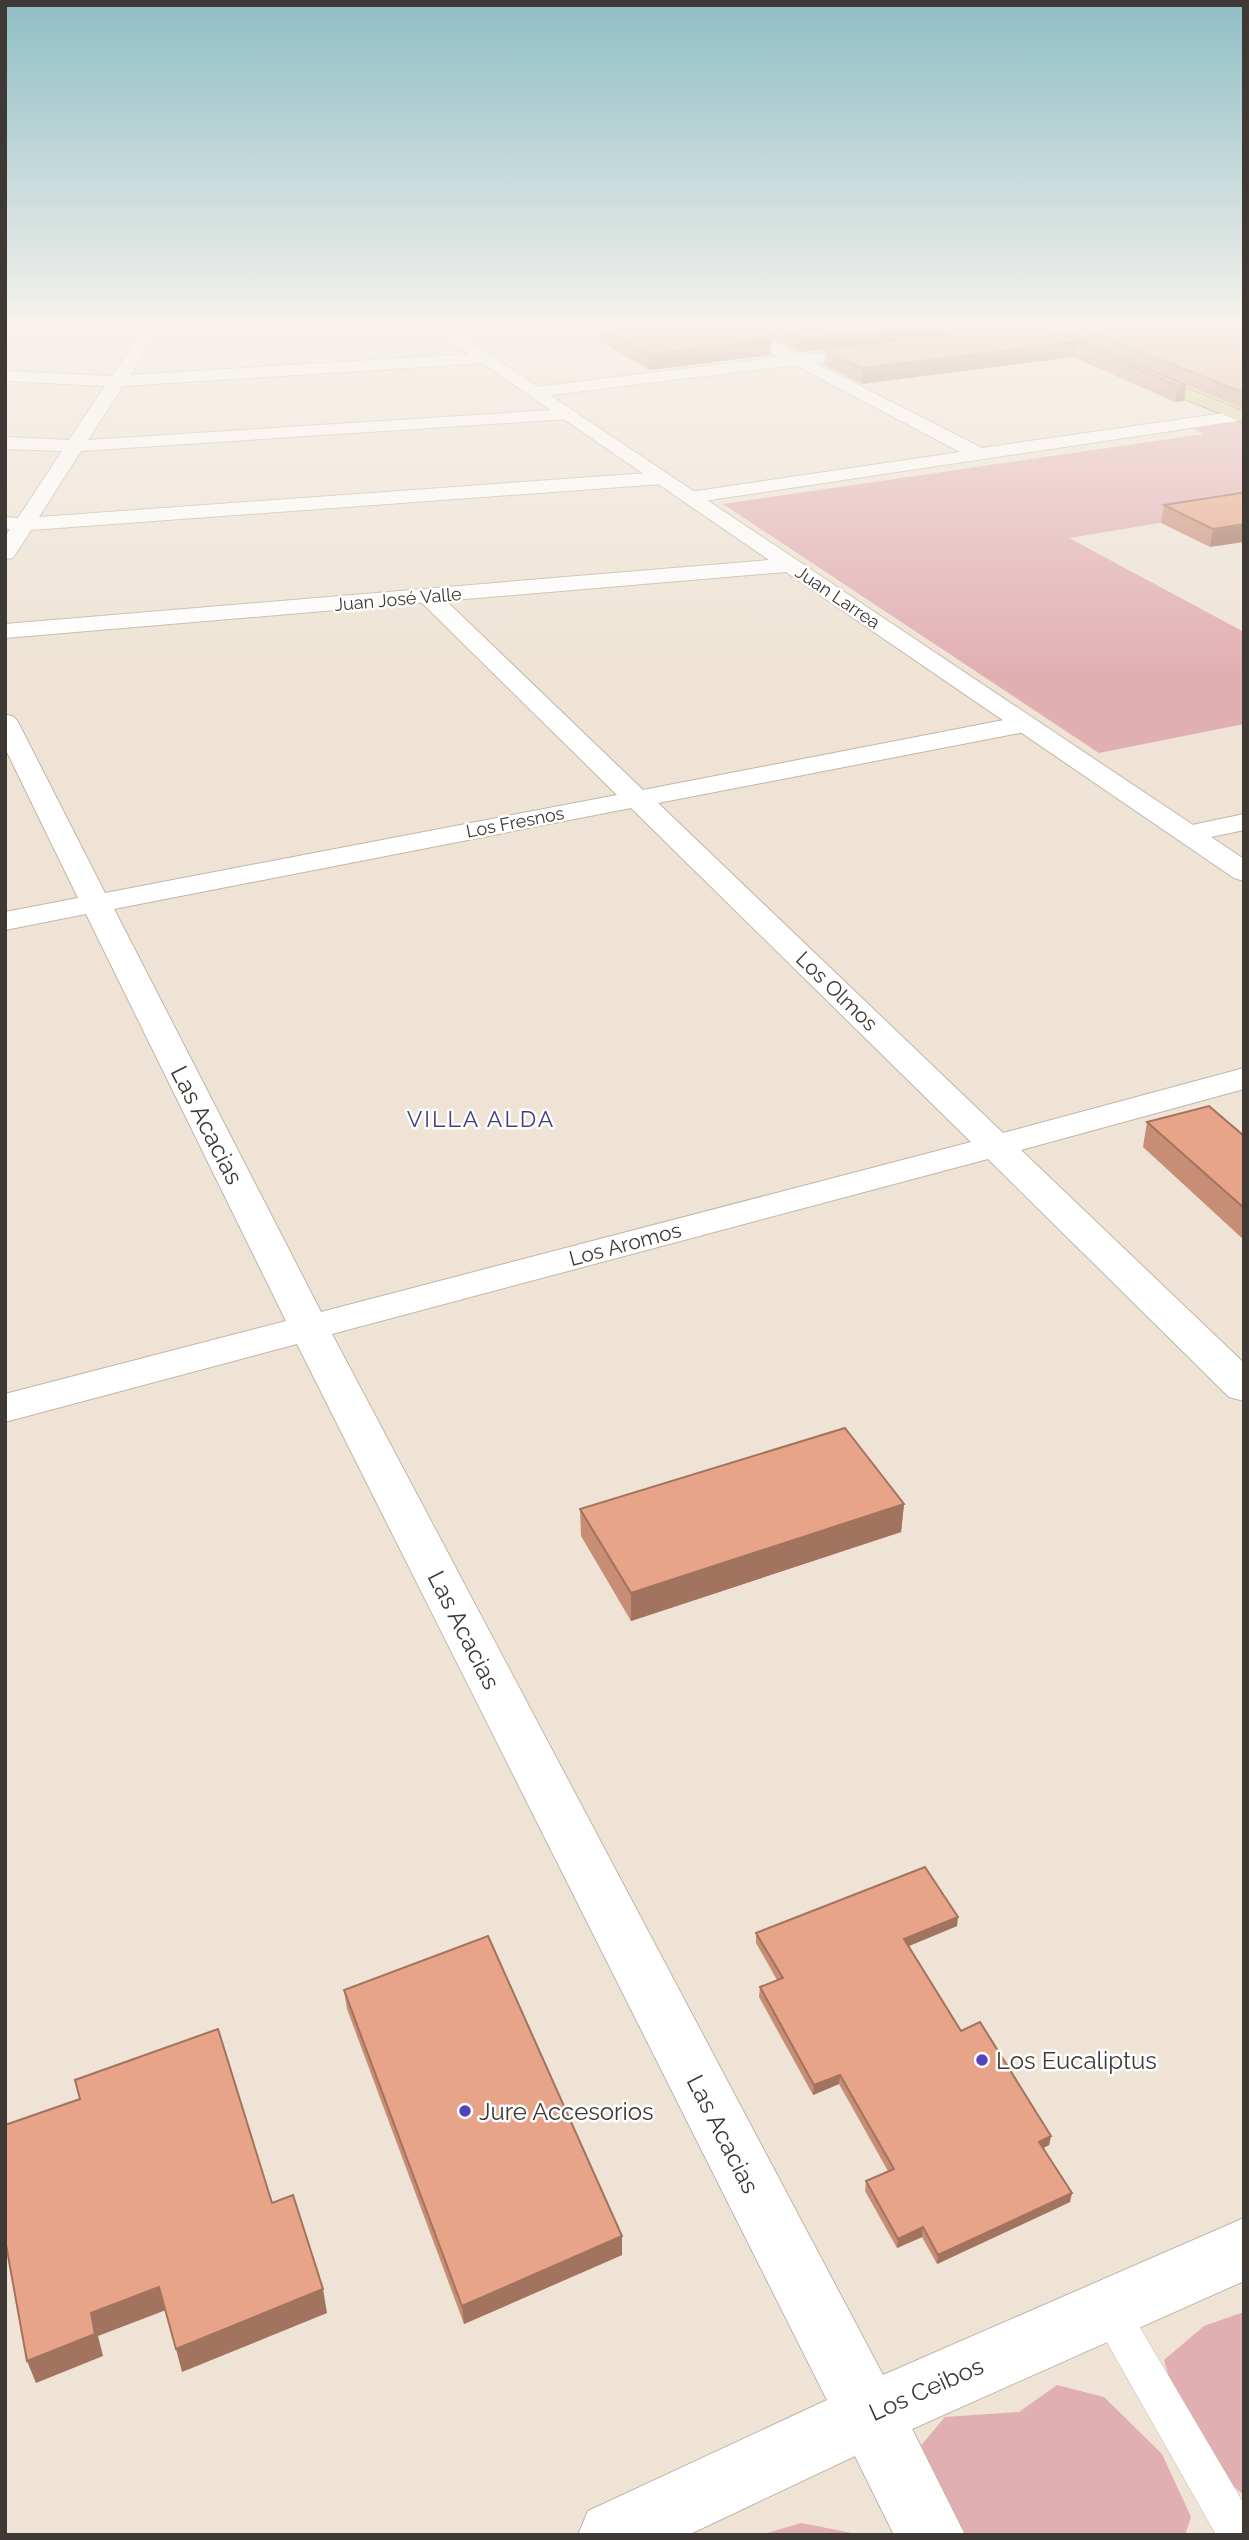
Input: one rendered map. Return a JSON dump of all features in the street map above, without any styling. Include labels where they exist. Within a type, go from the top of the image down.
[{"type":"street","points":[[5,553],[15,524],[78,442]]},
{"type":"street","points":[[5,443],[75,446],[144,442]]},
{"type":"street","name":"Juan Larrea","points":[[608,442],[1244,872]]},
{"type":"street","points":[[955,442],[977,453]]},
{"type":"street","points":[[690,497],[1061,442]]},
{"type":"street","points":[[15,524],[662,478]]},
{"type":"street","name":"Juan José Valle","points":[[5,631],[791,565]]},
{"type":"street","name":"Los Olmos","points":[[428,596],[1244,1387]]},
{"type":"street","name":"Las Acacias","points":[[5,722],[309,1328],[931,2535]]},
{"type":"street","name":"Los Fresnos","points":[[5,921],[1025,724]]},
{"type":"street","points":[[1188,834],[1244,822]]},
{"type":"street","name":"Los Aromos","points":[[5,1408],[997,1146],[1244,1078]]},
{"type":"street","name":"Los Ceibos","points":[[612,2535],[867,2415],[1244,2249]]},
{"type":"lane","points":[[1108,2309],[1239,2535]]},
{"type":"shaded area","points":[[1152,442],[1244,442],[1244,509],[1069,538],[1244,632],[1244,724],[1099,753],[723,504]]},
{"type":"shaded area","points":[[1244,2312],[1244,2495],[1206,2464],[1176,2401],[1164,2360],[1204,2326]]},
{"type":"shaded area","points":[[1057,2385],[1104,2397],[1162,2454],[1191,2517],[1185,2535],[958,2535],[918,2449],[945,2417],[1019,2412]]},
{"type":"shaded area","points":[[801,2523],[857,2534],[858,2535],[760,2535]]},
{"type":"building","points":[[1244,494],[1244,524],[1213,529],[1164,505]]},
{"type":"building","points":[[1209,1106],[1244,1136],[1244,1208],[1147,1122]]},
{"type":"building","points":[[845,1428],[904,1504],[631,1593],[580,1509]]},
{"type":"building","points":[[925,1867],[958,1917],[904,1939],[961,2031],[980,2022],[1051,2136],[1039,2142],[1072,2193],[938,2255],[923,2227],[898,2239],[866,2181],[894,2169],[840,2075],[814,2085],[760,1987],[783,1978],[756,1933]]},
{"type":"building","points":[[488,1936],[622,2236],[462,2306],[344,1990]]},
{"type":"building","points":[[218,2029],[272,2203],[293,2195],[323,2289],[176,2349],[159,2287],[91,2313],[95,2334],[27,2361],[5,2239],[5,2125],[80,2099],[75,2080]]},
{"type":"place","name":"Los Eucaliptus","points":[[982,2060]]},
{"type":"place","name":"Jure Accesorios","points":[[465,2111]]},
{"type":"district","name":"VILLA ALDA","points":[[481,1118]]}]
